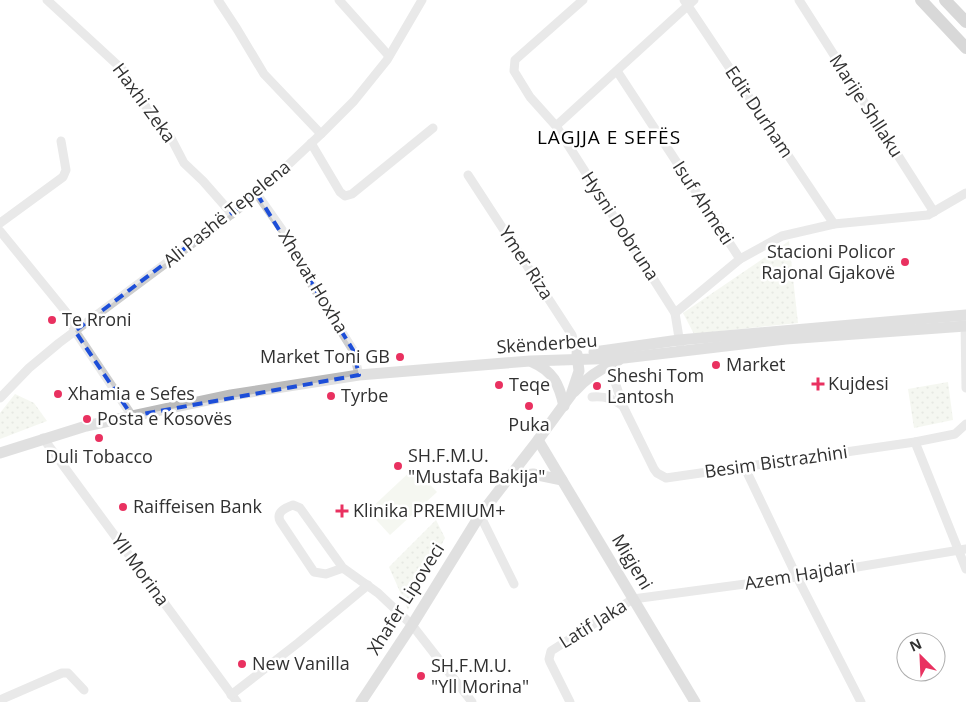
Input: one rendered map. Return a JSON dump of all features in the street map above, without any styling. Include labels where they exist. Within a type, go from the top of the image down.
[{"type":"main road","points":[[921,0],[966,48]]},
{"type":"main road","points":[[945,0],[966,22]]},
{"type":"main road","name":"Skënderbeu","points":[[0,453],[43,438],[132,416],[231,395],[359,375],[578,357],[680,345],[801,338],[966,321]]},
{"type":"main road","name":"Skënderbeu","points":[[578,357],[624,358],[680,345]]},
{"type":"main road","name":"Xhafer Lipoveci","points":[[361,702],[412,625],[480,515],[571,395],[579,371],[578,357]]},
{"type":"main road","points":[[571,395],[581,383],[598,370],[624,358]]},
{"type":"main road","points":[[530,361],[542,366],[549,372],[561,391],[564,406]]},
{"type":"main road","name":"Migjeni","points":[[538,440],[695,702]]},
{"type":"main road","points":[[507,478],[533,474],[562,480]]},
{"type":"street","name":"Haxhi Zeka","points":[[47,0],[124,71],[131,88],[171,138],[184,163],[232,214]]},
{"type":"street","points":[[218,0],[264,74],[322,134]]},
{"type":"street","points":[[339,0],[389,56]]},
{"type":"street","name":"Ali Pashë Tepelena","points":[[2,392],[75,332],[257,194],[322,134],[354,101],[389,56],[422,0]]},
{"type":"street","name":"Hysni Dobruna","points":[[582,0],[515,60],[514,71],[530,97],[556,126],[675,313],[680,345]]},
{"type":"street","name":"Marije Shllaku","points":[[799,0],[934,212]]},
{"type":"street","points":[[556,126],[617,71],[688,2]]},
{"type":"street","name":"Edit Durham","points":[[688,2],[834,224]]},
{"type":"street","name":"Isuf Ahmeti","points":[[617,71],[740,259]]},
{"type":"street","points":[[311,143],[340,192],[345,196],[352,194],[433,128]]},
{"type":"street","points":[[0,223],[63,177],[66,170],[61,141]]},
{"type":"street","name":"Ymer Riza","points":[[468,175],[572,335],[578,357]]},
{"type":"street","points":[[675,313],[740,259],[782,236],[834,224],[928,215],[966,193]]},
{"type":"street","name":"Xhevat Hoxha","points":[[257,194],[275,219],[309,280],[353,350],[359,375]]},
{"type":"street","points":[[0,231],[66,312],[75,332],[132,416]]},
{"type":"street","points":[[966,321],[966,388]]},
{"type":"street","points":[[613,376],[623,406]]},
{"type":"street","points":[[592,397],[602,396],[610,398],[623,406]]},
{"type":"street","name":"Besim Bistrazhini","points":[[623,406],[654,469],[662,476],[672,478],[914,442],[955,434],[966,424]]},
{"type":"street","name":"Yll Morina","points":[[43,438],[234,699]]},
{"type":"street","points":[[914,442],[962,549],[966,569]]},
{"type":"street","points":[[744,466],[797,577],[861,702]]},
{"type":"street","points":[[343,568],[326,574],[314,572],[280,522],[280,512],[292,504],[298,506],[343,568],[368,585],[412,625],[472,702]]},
{"type":"street","points":[[480,515],[514,584]]},
{"type":"street","name":"Azem Hajdari","points":[[633,599],[797,577],[962,549]]},
{"type":"street","points":[[234,699],[368,585]]},
{"type":"street","name":"Latif Jaka","points":[[570,702],[550,662],[551,651],[633,599]]},
{"type":"street","points":[[0,700],[62,673],[68,673],[84,690]]},
{"type":"highlighted area","points":[[257,194],[353,350],[359,375],[132,416],[75,331]]},
{"type":"shaded area","points":[[789,241],[798,323],[694,334],[683,313]]},
{"type":"shaded area","points":[[948,382],[953,420],[914,428],[908,389]]},
{"type":"shaded area","points":[[15,394],[34,403],[47,421],[0,439],[0,413]]},
{"type":"shaded area","points":[[414,468],[437,492],[390,535],[368,511]]},
{"type":"shaded area","points":[[436,520],[445,538],[408,610],[389,567]]},
{"type":"place","name":"Stacioni Policor Rajonal Gjakovë","points":[[905,262]]},
{"type":"place","name":"Te Rroni","points":[[52,320]]},
{"type":"place","name":"Market Toni GB","points":[[400,357]]},
{"type":"place","name":"Market","points":[[716,365]]},
{"type":"place","name":"Kujdesi","points":[[818,384]]},
{"type":"place","name":"Teqe","points":[[499,385]]},
{"type":"place","name":"Sheshi Tom Lantosh","points":[[597,386]]},
{"type":"place","name":"Xhamia e Sefes","points":[[58,394]]},
{"type":"place","name":"Tyrbe","points":[[331,396]]},
{"type":"place","name":"Puka","points":[[529,406]]},
{"type":"place","name":"Posta e Kosovës","points":[[87,419]]},
{"type":"place","name":"Duli Tobacco","points":[[99,438]]},
{"type":"place","name":"SH.F.M.U. \"Mustafa Bakija\"","points":[[398,466]]},
{"type":"place","name":"Raiffeisen Bank","points":[[123,507]]},
{"type":"place","name":"Klinika PREMIUM+","points":[[342,511]]},
{"type":"place","name":"New Vanilla","points":[[242,664]]},
{"type":"place","name":"SH.F.M.U. \"Yll Morina\"","points":[[421,676]]},
{"type":"district","name":"LAGJJA E SEFËS","points":[[609,137]]}]
